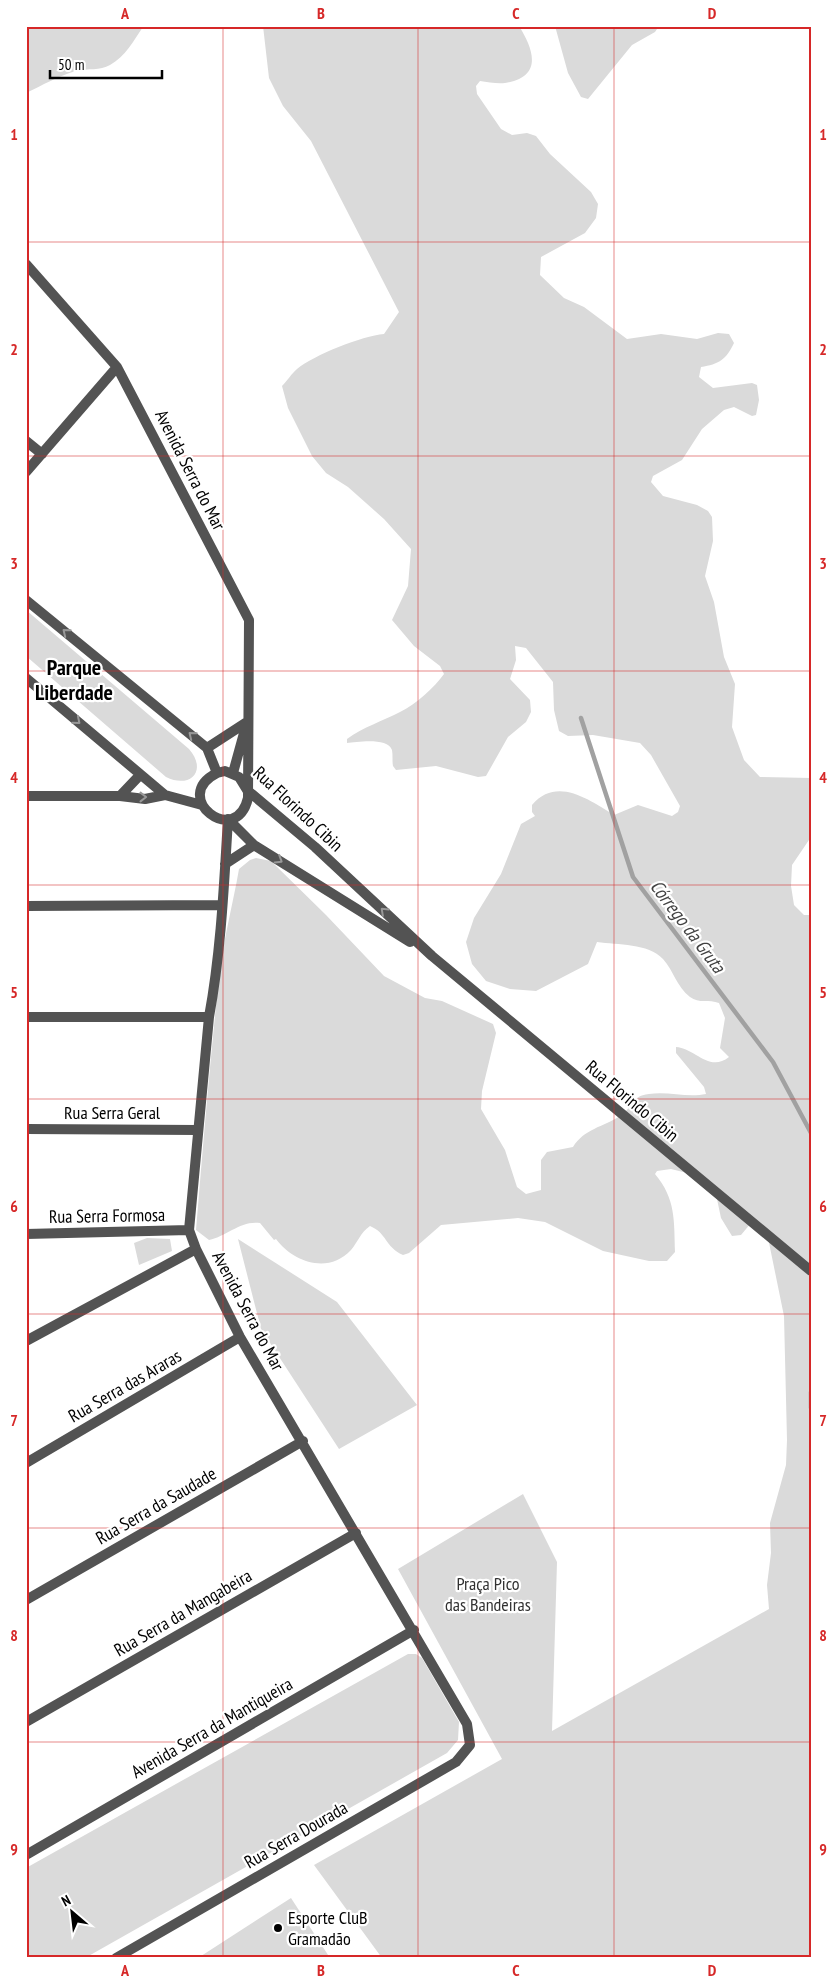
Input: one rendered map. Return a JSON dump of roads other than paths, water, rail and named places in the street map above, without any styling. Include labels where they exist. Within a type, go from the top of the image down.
[{"type":"street","name":"Avenida Serra do Mar","points":[[26,264],[118,367],[249,620],[248,790],[246,805],[236,816],[228,819],[222,905],[214,987],[208,1017],[189,1230],[196,1249],[240,1338],[303,1441],[467,1724]]},
{"type":"street","points":[[26,472],[118,367]]},
{"type":"street","points":[[26,441],[42,454]]},
{"type":"street","points":[[26,600],[207,748],[217,773],[210,776],[201,789],[202,805]]},
{"type":"street","points":[[29,683],[165,795],[202,805],[213,817],[228,819]]},
{"type":"street","name":"Avenida Serra do Mar","points":[[232,773],[247,722]]},
{"type":"street","points":[[207,748],[247,722]]},
{"type":"street","name":"Rua Florindo Cibin","points":[[217,773],[232,773],[239,777],[248,790],[315,847],[432,956],[783,1250],[811,1271]]},
{"type":"street","points":[[120,796],[140,775]]},
{"type":"street","points":[[26,796],[120,796],[146,799],[165,795]]},
{"type":"street","name":"Rua Florindo Cibin","points":[[228,819],[254,845],[432,956]]},
{"type":"street","points":[[225,864],[254,845]]},
{"type":"street","points":[[26,906],[222,905]]},
{"type":"street","points":[[26,1017],[208,1017]]},
{"type":"street","name":"Rua Serra Geral","points":[[26,1129],[198,1130]]},
{"type":"street","name":"Rua Serra Formosa","points":[[26,1234],[189,1230]]},
{"type":"street","points":[[26,1341],[196,1249]]},
{"type":"street","name":"Rua Serra das Araras","points":[[26,1463],[240,1338]]},
{"type":"street","name":"Rua Serra da Saudade","points":[[26,1600],[303,1441]]},
{"type":"street","name":"Rua Serra da Mangabeira","points":[[26,1722],[356,1533]]},
{"type":"street","name":"Avenida Serra da Mantiqueira","points":[[26,1855],[414,1630]]},
{"type":"street","name":"Rua Serra Dourada","points":[[116,1958],[456,1762],[470,1745],[467,1724]]},
{"type":"waterway","name":"Córrego da Gruta","points":[[581,718],[633,877],[773,1062],[811,1133]]},
{"type":"waterway","name":"Córrego da Gruta","points":[[811,1392],[811,1408]]},
{"type":"place","name":"Esporte CluB Gramadão","points":[[278,1928]]},
{"type":"district","name":"Parque Liberdade","points":[[74,680]]},
{"type":"park label","name":"Praça Pico das Bandeiras","points":[[488,1594]]}]
